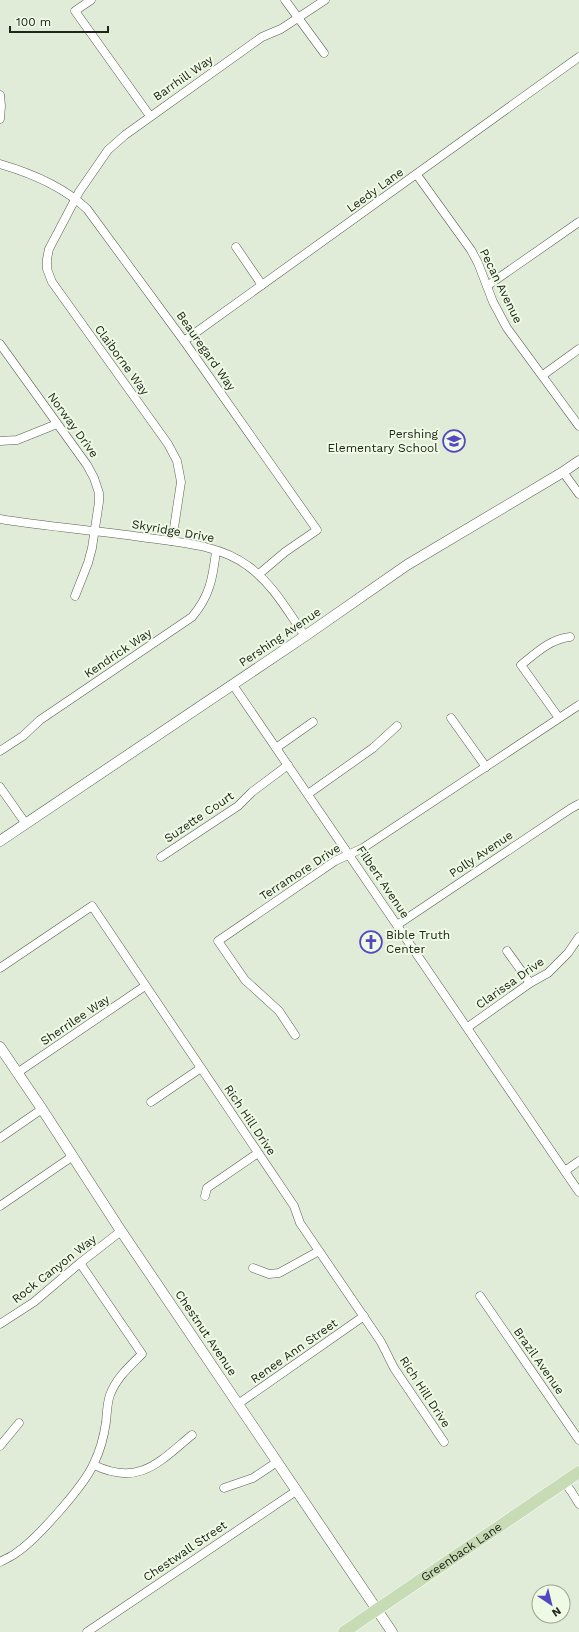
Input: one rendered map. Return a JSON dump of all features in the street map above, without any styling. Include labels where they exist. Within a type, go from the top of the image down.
[{"type":"main road","name":"Greenback Lane","points":[[344,1632],[571,1478]]},
{"type":"street","points":[[91,0],[75,11],[150,116]]},
{"type":"street","points":[[285,0],[324,53]]},
{"type":"street","name":"Barrhill Way","points":[[75,198],[108,150],[125,134],[262,37],[282,29],[325,0]]},
{"type":"street","name":"Leedy Lane","points":[[184,341],[417,175],[579,57]]},
{"type":"street","points":[[0,94],[0,119]]},
{"type":"street","name":"Beauregard Way","points":[[0,164],[50,183],[75,198],[93,216],[184,341],[317,530],[285,552],[259,574]]},
{"type":"street","name":"Pecan Avenue","points":[[417,175],[471,250],[488,286],[493,302],[507,328],[579,426]]},
{"type":"street","name":"Claiborne Way","points":[[75,198],[48,254],[46,264],[49,278],[168,444],[177,461],[181,482],[172,541]]},
{"type":"street","points":[[488,286],[579,222]]},
{"type":"street","points":[[236,247],[262,285]]},
{"type":"street","name":"Norway Drive","points":[[0,344],[87,465],[94,478],[99,493],[95,530],[88,563],[75,596]]},
{"type":"street","points":[[542,376],[579,349]]},
{"type":"street","points":[[0,441],[17,440],[57,424]]},
{"type":"street","name":"Pershing Avenue","points":[[0,841],[233,685],[407,565],[563,472],[579,460]]},
{"type":"street","points":[[563,472],[579,494]]},
{"type":"street","name":"Skyridge Drive","points":[[0,520],[95,530],[172,541],[227,554],[238,559],[259,574],[275,592],[305,636]]},
{"type":"street","name":"Kendrick Way","points":[[0,750],[24,736],[40,720],[192,617],[198,609],[211,583],[216,551]]},
{"type":"street","points":[[559,718],[521,665],[548,644],[559,638],[570,637]]},
{"type":"street","name":"Filbert Avenue","points":[[233,685],[350,854],[579,1192]]},
{"type":"street","name":"Terramore Drive","points":[[295,1035],[276,1008],[245,980],[218,941],[335,861],[363,848],[579,705]]},
{"type":"street","points":[[451,718],[486,768]]},
{"type":"street","points":[[276,748],[313,722]]},
{"type":"street","points":[[308,794],[373,748],[397,726]]},
{"type":"street","name":"Suzette Court","points":[[161,857],[238,806],[252,792],[288,765]]},
{"type":"street","points":[[0,787],[26,824]]},
{"type":"street","name":"Polly Avenue","points":[[397,925],[579,804]]},
{"type":"street","name":"Rich Hill Drive","points":[[0,968],[92,906],[294,1206],[300,1223],[364,1316],[381,1342],[394,1368],[444,1442]]},
{"type":"street","name":"Clarissa Drive","points":[[468,1027],[548,973],[559,963],[579,937]]},
{"type":"street","points":[[508,950],[530,984]]},
{"type":"street","name":"Sherrilee Way","points":[[18,1073],[145,986]]},
{"type":"street","name":"Chestnut Avenue","points":[[0,1048],[73,1156],[121,1232],[392,1632]]},
{"type":"street","points":[[151,1102],[201,1068]]},
{"type":"street","points":[[0,1138],[42,1109]]},
{"type":"street","points":[[205,1196],[207,1188],[258,1153]]},
{"type":"street","points":[[0,1206],[73,1156]]},
{"type":"street","points":[[565,1171],[579,1161]]},
{"type":"street","name":"Rock Canyon Way","points":[[0,1324],[34,1302],[80,1263],[121,1232]]},
{"type":"street","points":[[253,1268],[269,1274],[279,1273],[319,1251]]},
{"type":"street","points":[[0,1562],[17,1553],[44,1527],[65,1505],[94,1465],[104,1430],[110,1393],[120,1377],[142,1354],[80,1263]]},
{"type":"street","name":"Brazil Avenue","points":[[480,1296],[579,1440]]},
{"type":"street","name":"Renee Ann Street","points":[[238,1404],[364,1316]]},
{"type":"street","points":[[0,1446],[19,1423]]},
{"type":"street","points":[[94,1465],[104,1469],[123,1472],[144,1470],[156,1465],[166,1458],[192,1435]]},
{"type":"street","points":[[224,1488],[253,1478],[277,1462]]},
{"type":"street","points":[[571,1478],[579,1493]]},
{"type":"street","points":[[571,1478],[571,1491],[579,1504]]},
{"type":"street","name":"Chestwall Street","points":[[88,1632],[296,1491]]},
{"type":"place","name":"Pershing Elementary School","points":[[454,441]]},
{"type":"place","name":"Bible Truth Center","points":[[371,942]]}]
